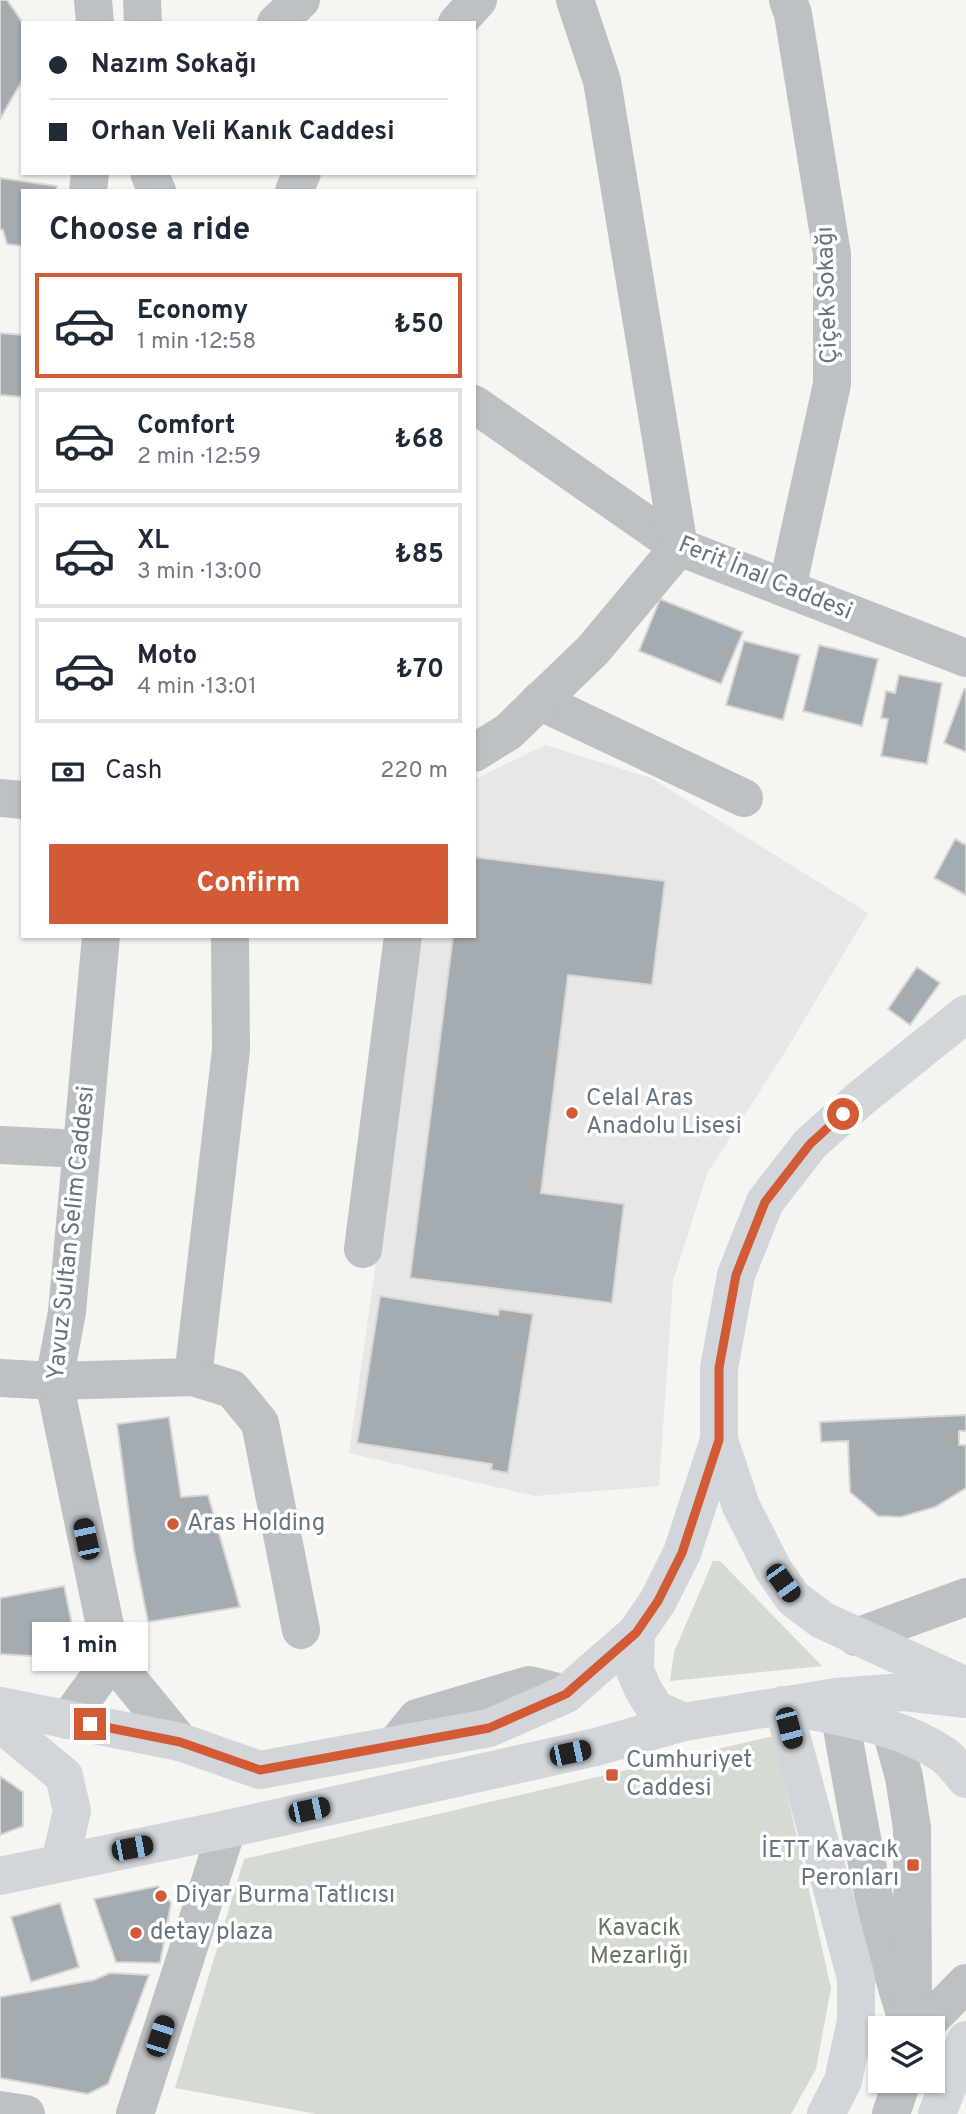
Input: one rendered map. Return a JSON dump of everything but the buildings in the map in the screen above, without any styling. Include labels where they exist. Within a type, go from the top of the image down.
[{"type":"main road","points":[[0,1706],[180,1742],[260,1770],[489,1728],[566,1694],[636,1633],[658,1601],[682,1553],[719,1440],[719,1368],[736,1275],[765,1202],[810,1144],[860,1099],[966,1014]]},
{"type":"main road","points":[[719,1440],[741,1506],[793,1598],[822,1620],[966,1686]]},
{"type":"main road","points":[[636,1633],[635,1671],[643,1689],[655,1709],[684,1722]]},
{"type":"main road","points":[[0,1876],[596,1747],[684,1722],[836,1697],[904,1692],[966,1699]]},
{"type":"main road","points":[[783,1705],[840,1717],[915,1738],[946,1756],[966,1779]]},
{"type":"main road","points":[[783,1705],[856,1978],[856,2021],[843,2081],[825,2114]]},
{"type":"main road","points":[[0,1723],[64,1776],[72,1811],[60,1862]]},
{"type":"main road","points":[[937,2114],[966,2040]]},
{"type":"street","points":[[93,0],[95,21]]},
{"type":"street","points":[[278,21],[301,0]]},
{"type":"street","points":[[305,21],[307,0]]},
{"type":"street","points":[[459,21],[478,0]]},
{"type":"street","points":[[476,752],[508,732],[593,650],[679,547],[602,81],[575,0]]},
{"type":"street","name":"Çiçek Sokağı","points":[[787,589],[832,384],[832,254],[793,14],[788,0]]},
{"type":"street","name":"Ferit İnal Caddesi","points":[[476,405],[679,547],[966,658]]},
{"type":"street","points":[[539,701],[744,797]]},
{"type":"street","points":[[0,798],[21,800]]},
{"type":"street","name":"Yavuz Sultan Selim Caddesi","points":[[101,938],[67,1312],[54,1381],[112,1660]]},
{"type":"street","points":[[193,1377],[231,1050],[230,938]]},
{"type":"street","points":[[363,1249],[403,938]]},
{"type":"street","points":[[0,1145],[81,1149]]},
{"type":"street","points":[[0,1378],[54,1381],[193,1377],[232,1389],[260,1423],[301,1630]]},
{"type":"street","points":[[856,1637],[966,1597]]},
{"type":"street","points":[[68,1720],[112,1660],[180,1742]]},
{"type":"street","points":[[840,1717],[868,1877],[891,1975],[906,2016]]},
{"type":"street","points":[[891,1730],[904,1777],[912,1828],[911,2016]]},
{"type":"street","points":[[135,2114],[227,1829]]},
{"type":"street","points":[[934,2016],[966,1983]]},
{"type":"street","points":[[891,2114],[898,2093]]},
{"type":"street","points":[[0,2110],[26,2114]]},
{"type":"shaded area","name":"Celal Aras Anadolu Lisesi","points":[[545,745],[651,778],[868,913],[785,1052],[707,1174],[673,1281],[659,1486],[535,1496],[349,1453],[422,938],[476,938],[476,779]]},
{"type":"green space","points":[[713,1561],[720,1561],[822,1666],[670,1681],[674,1652]]},
{"type":"green space","name":"Kavacık Mezarlığı","points":[[774,1736],[831,1988],[816,2069],[791,2114],[317,2114],[175,2088],[244,1859]]},
{"type":"place","name":"Celal Aras Anadolu Lisesi","points":[[572,1113]]},
{"type":"place","name":"Aras Holding","points":[[173,1524]]},
{"type":"place","name":"Cumhuriyet Caddesi","points":[[612,1775]]},
{"type":"place","name":"İETT Kavacık Peronları","points":[[913,1865]]},
{"type":"place","name":"Diyar Burma Tatlıcısı","points":[[161,1896]]},
{"type":"place","name":"detay plaza","points":[[136,1933]]},
{"type":"route","points":[[90,1724],[180,1742],[260,1770],[489,1728],[566,1694],[636,1633],[658,1601],[682,1553],[719,1440],[719,1368],[736,1275],[765,1202],[810,1144],[843,1114]]}]
